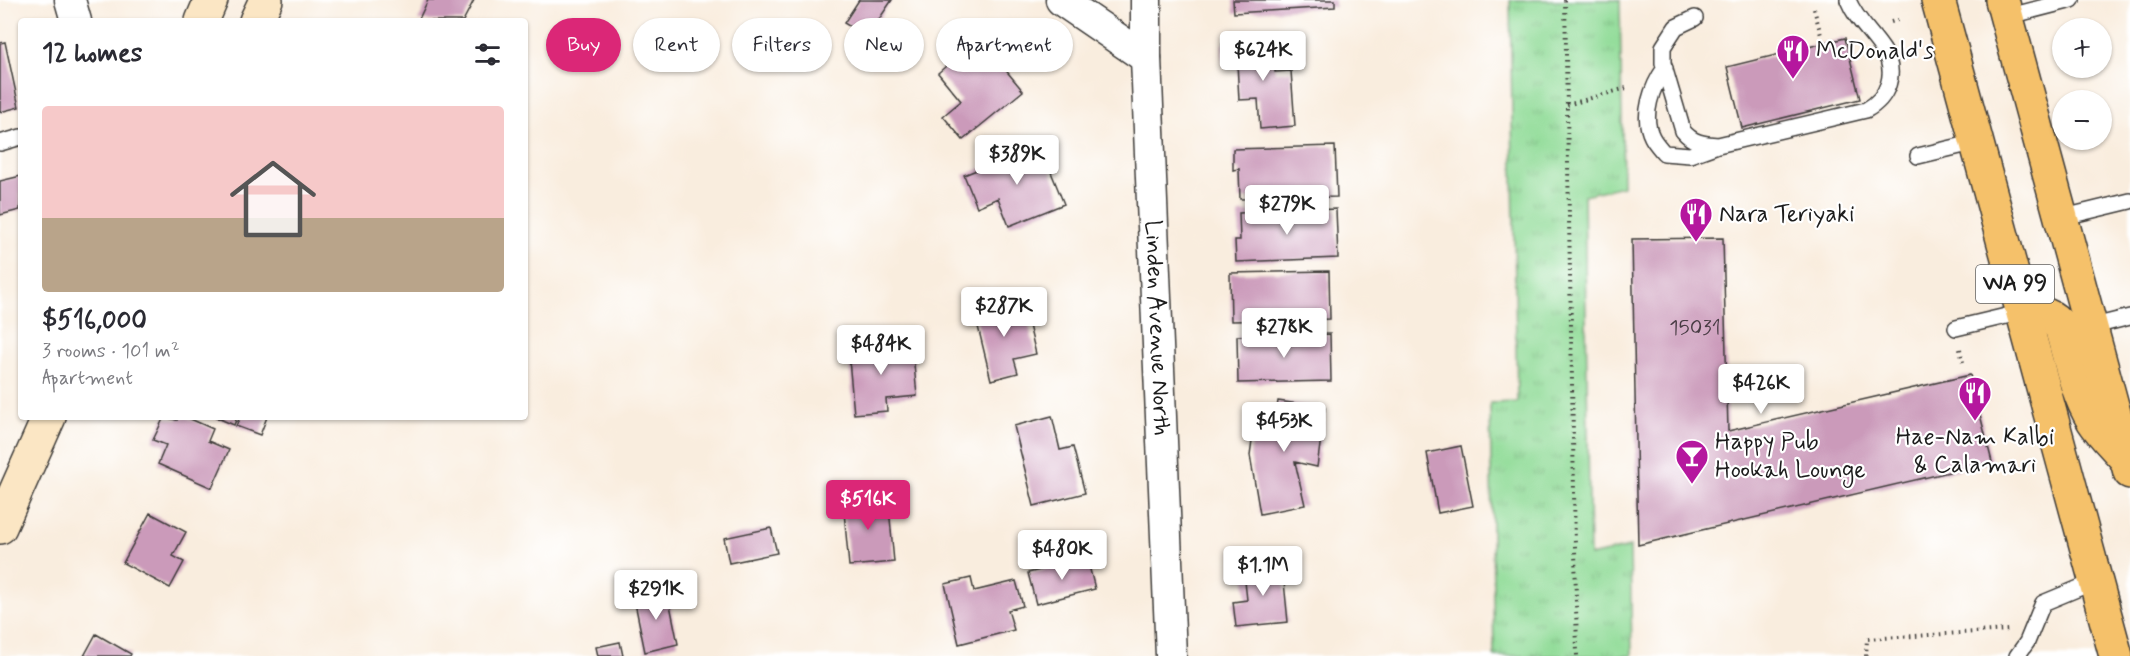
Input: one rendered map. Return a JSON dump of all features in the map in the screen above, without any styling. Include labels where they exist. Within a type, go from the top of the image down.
[{"type":"main road","points":[[203,18],[211,0]]},
{"type":"main road","points":[[257,18],[266,0]]},
{"type":"main road","name":"WA 99","points":[[1938,0],[2116,656]]},
{"type":"main road","name":"WA 99","points":[[2004,8],[2128,466]]},
{"type":"main road","points":[[2023,312],[2049,315],[2061,327],[2085,406],[2128,466]]},
{"type":"main road","points":[[0,527],[48,420]]},
{"type":"main road","points":[[2106,619],[2130,646]]},
{"type":"street","points":[[70,0],[75,18]]},
{"type":"street","points":[[1061,0],[1146,58]]},
{"type":"street","name":"Linden Avenue North","points":[[1146,0],[1146,58],[1171,656]]},
{"type":"lane","points":[[1665,68],[1656,80],[1647,108],[1651,135],[1664,153],[1690,155],[1718,145],[1866,110],[1877,104],[1884,95],[1889,82],[1889,68],[1884,52],[1857,18],[1848,0]]},
{"type":"lane","points":[[2004,8],[2072,0]]},
{"type":"lane","points":[[1695,18],[1676,27],[1668,36],[1663,47],[1665,68],[1683,131],[1689,138],[1702,144],[1718,145]]},
{"type":"lane","points":[[0,143],[18,138]]},
{"type":"lane","points":[[1918,156],[1977,142]]},
{"type":"lane","points":[[2061,218],[2130,201]]},
{"type":"lane","points":[[1956,328],[2023,312]]},
{"type":"lane","points":[[2090,327],[2130,316]]},
{"type":"lane","points":[[2017,656],[2027,642],[2043,603],[2096,581]]},
{"type":"path","points":[[1565,0],[1576,656]]},
{"type":"path","points":[[1814,9],[1821,35]]},
{"type":"path","points":[[1567,105],[1636,85]]},
{"type":"path","points":[[1960,348],[1963,362]]},
{"type":"path","points":[[1866,656],[1867,639],[2033,628]]},
{"type":"green space","points":[[1510,0],[1620,0],[1623,186],[1584,195],[1590,556],[1630,547],[1632,656],[1494,656],[1490,403],[1517,402]]},
{"type":"building","points":[[428,0],[474,0],[465,18],[419,18]]},
{"type":"building","points":[[859,0],[892,0],[880,18],[847,18]]},
{"type":"building","points":[[1233,0],[1335,0],[1335,7],[1234,13]]},
{"type":"building","name":"McDonald's","points":[[1845,38],[1860,99],[1742,128],[1727,67]]},
{"type":"building","points":[[1274,41],[1275,72],[1291,71],[1295,126],[1260,129],[1258,99],[1239,100],[1237,63],[1223,64],[1222,44]]},
{"type":"building","points":[[5,42],[18,107],[0,112],[0,43]]},
{"type":"building","points":[[1007,72],[1023,91],[963,140],[943,116],[961,101],[938,73]]},
{"type":"building","points":[[1040,145],[1064,204],[1009,226],[998,198],[977,207],[964,175]]},
{"type":"building","points":[[1335,146],[1337,197],[1240,199],[1239,169],[1233,170],[1233,149]]},
{"type":"building","points":[[18,177],[18,210],[0,215],[0,181]]},
{"type":"building","points":[[1336,209],[1338,258],[1236,262],[1235,240],[1240,240],[1239,213]]},
{"type":"building","points":[[1723,238],[1728,431],[1970,375],[1992,462],[1638,545],[1632,239]]},
{"type":"building","points":[[1329,271],[1330,319],[1231,321],[1230,273]]},
{"type":"building","points":[[1014,301],[1018,319],[1027,317],[1036,354],[1014,359],[1018,373],[991,380],[974,310]]},
{"type":"building","points":[[1330,334],[1331,381],[1238,383],[1237,336]]},
{"type":"building","points":[[912,343],[917,396],[886,399],[887,411],[854,414],[848,349]]},
{"type":"building","points":[[1278,401],[1325,408],[1317,467],[1295,462],[1305,505],[1260,514],[1250,455],[1256,411],[1276,415]]},
{"type":"building","points":[[1052,416],[1060,450],[1073,447],[1085,493],[1034,506],[1014,426]]},
{"type":"building","points":[[163,420],[193,420],[213,429],[208,441],[229,450],[212,488],[158,464],[166,445],[153,440]]},
{"type":"building","points":[[222,420],[236,420],[234,425]]},
{"type":"building","points":[[239,420],[266,420],[260,435],[236,426]]},
{"type":"building","points":[[1461,446],[1473,506],[1438,513],[1427,453]]},
{"type":"building","points":[[888,497],[894,562],[849,566],[843,501]]},
{"type":"building","points":[[150,513],[186,532],[173,556],[184,562],[170,588],[123,563]]},
{"type":"building","points":[[771,528],[777,553],[729,563],[724,538]]},
{"type":"building","points":[[1281,552],[1288,622],[1236,627],[1233,602],[1247,600],[1244,572],[1272,570],[1270,553]]},
{"type":"building","points":[[1087,558],[1095,589],[1036,604],[1028,573]]},
{"type":"building","points":[[971,578],[974,591],[1016,581],[1023,606],[1008,610],[1014,630],[959,644],[945,584]]},
{"type":"building","points":[[667,590],[678,644],[645,652],[634,598]]},
{"type":"building","points":[[96,634],[131,654],[130,656],[84,656]]},
{"type":"building","points":[[620,642],[623,656],[598,656],[596,647]]},
{"type":"place","name":"McDonald's","points":[[1793,80]]},
{"type":"place","name":"Nara Teriyaki","points":[[1696,243]]},
{"type":"place","name":"Hae-Nam Kalbi & Calamari","points":[[1975,422]]},
{"type":"place","name":"Happy Pub Hookah Lounge","points":[[1692,485]]}]
